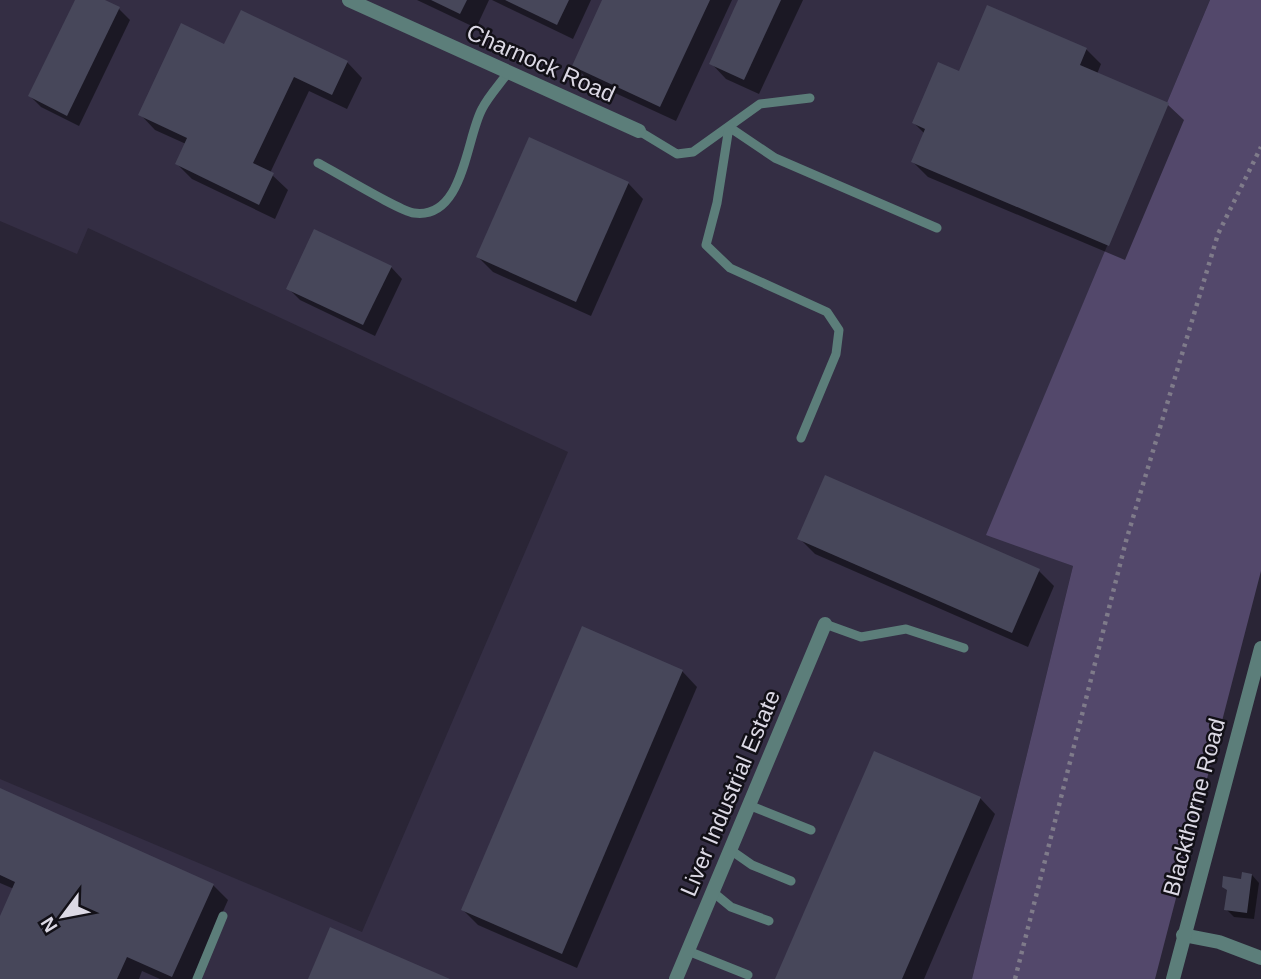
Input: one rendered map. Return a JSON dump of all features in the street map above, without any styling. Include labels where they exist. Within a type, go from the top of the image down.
[{"type":"street","name":"Charnock Road","points":[[349,0],[639,131]]},
{"type":"street","name":"Liver Industrial Estate","points":[[676,979],[751,806],[825,624]]},
{"type":"street","name":"Blackthorne Road","points":[[1173,979],[1261,648]]},
{"type":"street","points":[[1183,935],[1219,942],[1261,958]]},
{"type":"lane","points":[[318,163],[413,213],[434,211],[446,201],[468,158],[481,110],[508,74]]},
{"type":"lane","points":[[639,131],[677,154],[693,152],[760,104],[810,98]]},
{"type":"lane","points":[[729,127],[775,158],[937,228]]},
{"type":"lane","points":[[729,127],[718,203],[706,245],[730,268],[827,312],[839,330],[836,354],[801,438]]},
{"type":"lane","points":[[825,624],[861,636],[906,629],[964,648]]},
{"type":"lane","points":[[751,806],[811,831]]},
{"type":"lane","points":[[732,851],[752,865],[792,881]]},
{"type":"lane","points":[[714,893],[731,907],[769,921]]},
{"type":"lane","points":[[197,979],[223,916]]},
{"type":"lane","points":[[688,951],[748,975]]},
{"type":"path","points":[[1016,979],[1126,541],[1218,234],[1261,147]]},
{"type":"shaded area","points":[[0,0],[1210,0],[987,534],[1073,566],[972,979],[0,979],[0,779],[362,932],[568,452],[88,228],[77,254],[0,221]]},
{"type":"shaded area","points":[[1210,0],[1261,0],[1261,571],[1155,979],[972,979],[1073,566],[986,535]]},
{"type":"building","points":[[75,0],[105,0],[120,7],[67,116],[28,96]]},
{"type":"building","points":[[431,0],[467,0],[460,14]]},
{"type":"building","points":[[505,0],[569,0],[557,25]]},
{"type":"building","points":[[602,0],[710,0],[660,107],[572,66]]},
{"type":"building","points":[[738,0],[781,0],[744,80],[709,64]]},
{"type":"building","points":[[987,5],[1087,48],[1080,65],[1169,103],[1109,246],[911,162],[925,129],[912,123],[938,62],[959,71]]},
{"type":"building","points":[[241,10],[348,61],[332,95],[294,77],[253,163],[274,173],[259,205],[175,164],[187,138],[138,115],[181,23],[224,44]]},
{"type":"building","points":[[529,137],[629,182],[576,302],[476,257]]},
{"type":"building","points":[[314,229],[392,266],[363,325],[286,289]]},
{"type":"building","points":[[825,475],[1040,569],[1012,633],[797,539]]},
{"type":"building","points":[[582,626],[683,670],[562,954],[461,910]]},
{"type":"building","points":[[874,751],[981,797],[902,979],[775,979]]},
{"type":"building","points":[[0,788],[214,884],[172,977],[127,957],[117,979],[0,979],[0,916],[15,882],[0,875]]},
{"type":"building","points":[[1242,872],[1252,874],[1247,913],[1224,910],[1227,890],[1222,887],[1223,876],[1241,879]]},
{"type":"building","points":[[330,927],[450,979],[308,979]]}]
